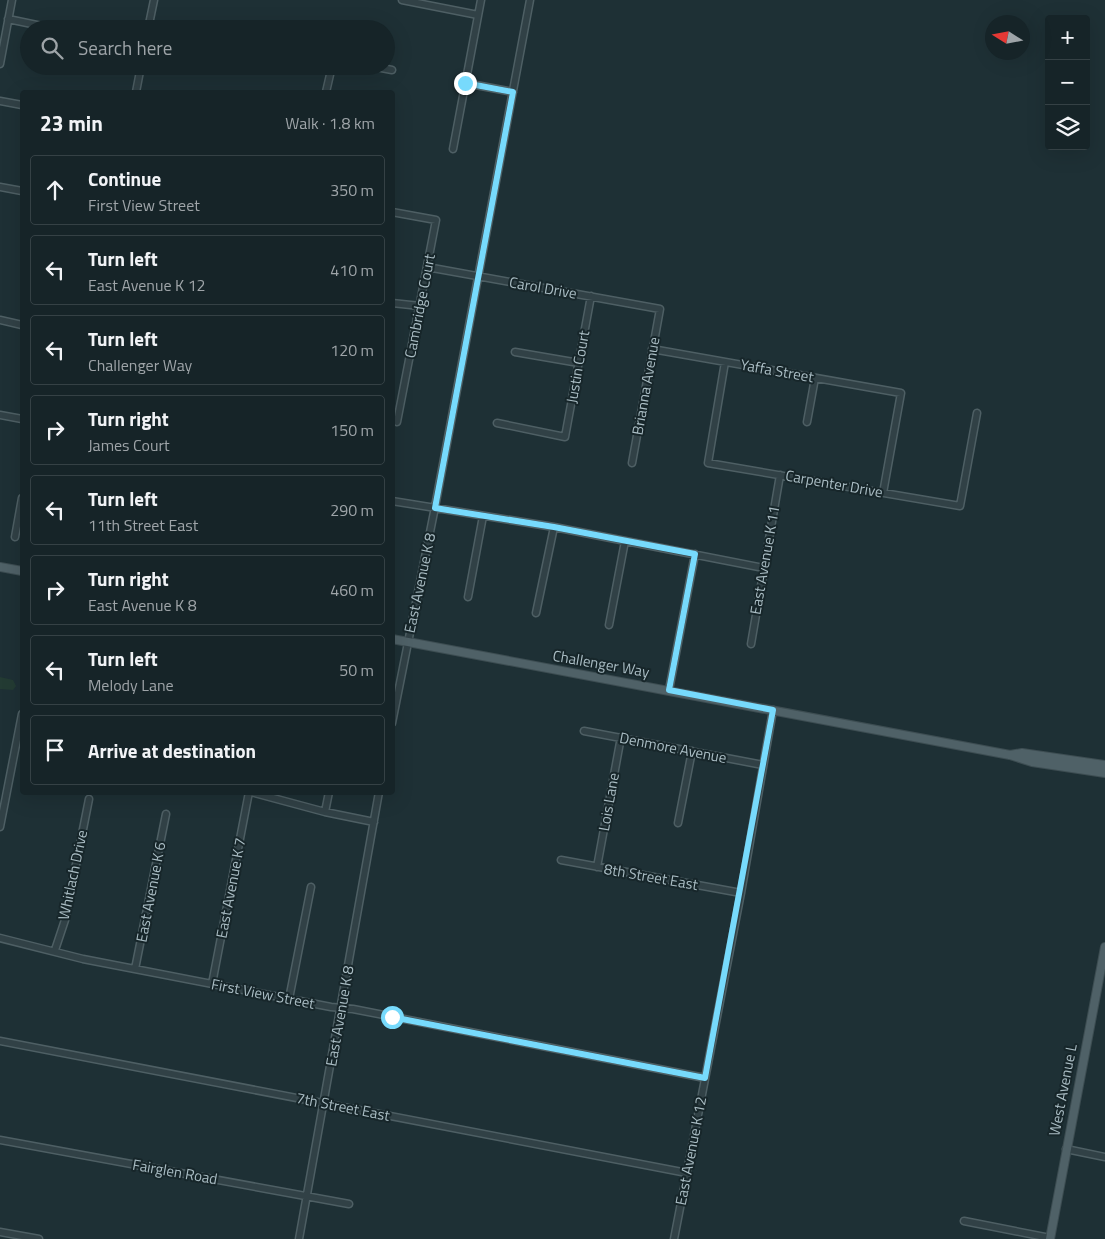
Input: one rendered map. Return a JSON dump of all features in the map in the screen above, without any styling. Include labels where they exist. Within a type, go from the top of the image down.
[{"type":"main road","points":[[0,567],[20,571]]},
{"type":"main road","name":"Challenger Way","points":[[395,640],[1010,755],[1032,762],[1105,773]]},
{"type":"main road","name":"Challenger Way","points":[[1010,755],[1022,753],[1105,765]]},
{"type":"main road","name":"West Avenue L","points":[[1050,1239],[1105,947]]},
{"type":"street","points":[[0,64],[12,0]]},
{"type":"street","points":[[150,20],[154,0]]},
{"type":"street","points":[[402,0],[478,15]]},
{"type":"street","points":[[453,150],[481,0]]},
{"type":"street","name":"East Avenue K 8","points":[[395,708],[435,508],[530,0]]},
{"type":"street","points":[[8,19],[20,22]]},
{"type":"street","points":[[136,90],[139,75]]},
{"type":"street","points":[[326,90],[330,75]]},
{"type":"street","points":[[465,83],[513,92]]},
{"type":"street","points":[[0,101],[20,105]]},
{"type":"street","points":[[0,186],[20,191]]},
{"type":"street","name":"Cambridge Court","points":[[395,213],[436,220],[397,422]]},
{"type":"street","name":"Carol Drive","points":[[427,267],[660,309]]},
{"type":"street","name":"Justin Court","points":[[497,423],[565,437],[591,296]]},
{"type":"street","points":[[395,303],[420,306]]},
{"type":"street","name":"Brianna Avenue","points":[[632,463],[660,309]]},
{"type":"street","points":[[0,320],[20,325]]},
{"type":"street","name":"Yaffa Street","points":[[652,349],[901,393],[883,493]]},
{"type":"street","points":[[515,352],[579,363]]},
{"type":"street","name":"Carpenter Drive","points":[[725,362],[708,463],[960,506],[977,413]]},
{"type":"street","points":[[807,422],[815,378]]},
{"type":"street","points":[[0,415],[20,419]]},
{"type":"street","name":"East Avenue K 11","points":[[751,644],[780,475]]},
{"type":"street","points":[[395,501],[554,527],[764,568]]},
{"type":"street","points":[[15,537],[20,509]]},
{"type":"street","points":[[468,597],[483,516]]},
{"type":"street","points":[[536,613],[554,527]]},
{"type":"street","points":[[609,625],[625,541]]},
{"type":"street","points":[[669,690],[695,554]]},
{"type":"street","name":"East Avenue K 12","points":[[674,1239],[741,894],[773,710]]},
{"type":"street","points":[[0,827],[20,724]]},
{"type":"street","name":"Denmore Avenue","points":[[584,731],[763,765]]},
{"type":"street","name":"Lois Lane","points":[[597,867],[621,737]]},
{"type":"street","points":[[678,824],[692,752]]},
{"type":"street","name":"East Avenue K 7","points":[[212,984],[249,795]]},
{"type":"street","points":[[261,795],[325,812],[374,822]]},
{"type":"street","points":[[325,812],[328,795]]},
{"type":"street","name":"East Avenue K 8","points":[[299,1239],[378,795]]},
{"type":"street","name":"Whitlach Drive","points":[[55,950],[65,920],[89,799]]},
{"type":"street","name":"East Avenue K 6","points":[[135,969],[166,814]]},
{"type":"street","name":"8th Street East","points":[[561,860],[741,894]]},
{"type":"street","points":[[288,999],[311,887]]},
{"type":"street","name":"First View Street","points":[[0,938],[55,950],[83,959],[288,999],[342,1007],[705,1078]]},
{"type":"street","name":"7th Street East","points":[[0,1041],[687,1173]]},
{"type":"street","name":"Fairglen Road","points":[[0,1140],[350,1204]]},
{"type":"street","points":[[1066,1149],[1105,1157]]},
{"type":"street","points":[[964,1221],[1050,1239]]},
{"type":"street","points":[[0,1232],[39,1239]]},
{"type":"green space","points":[[0,677],[13,680],[16,686],[13,690],[0,689]]},
{"type":"route","points":[[392,1017],[705,1078],[741,894],[773,710],[669,690],[695,554],[554,527],[435,508],[513,92],[465,83]]}]
